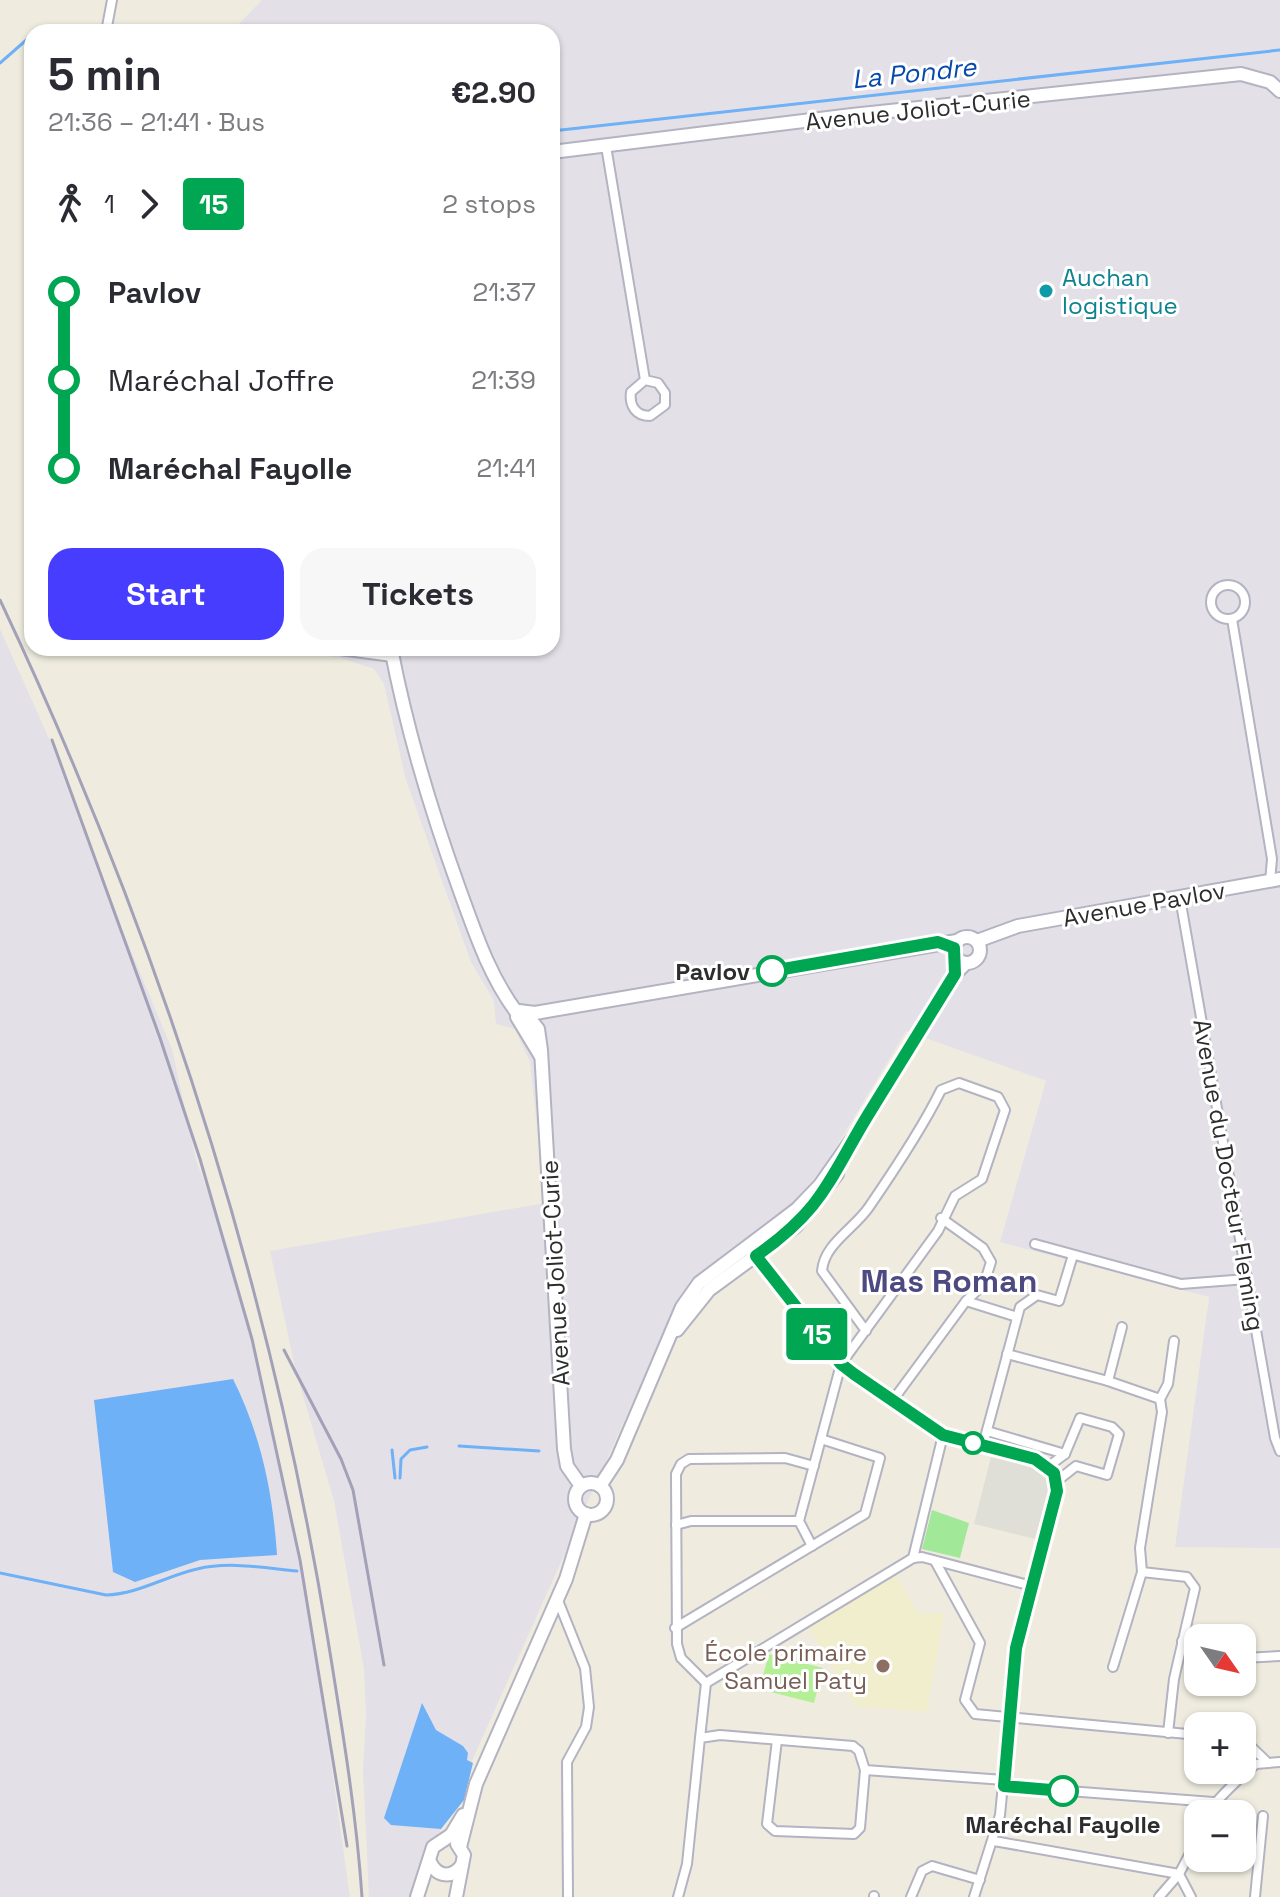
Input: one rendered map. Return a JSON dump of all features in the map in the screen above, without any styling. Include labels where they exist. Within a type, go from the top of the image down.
[{"type":"street","points":[[108,24],[112,0]]},
{"type":"street","name":"Avenue Joliot-Curie","points":[[560,151],[852,115],[1241,74],[1270,82],[1280,91]]},
{"type":"street","points":[[606,146],[645,380]]},
{"type":"street","points":[[645,380],[658,383],[666,399],[661,410],[650,416],[638,413],[631,404],[631,392],[645,380]]},
{"type":"street","points":[[1225,585],[1238,588],[1246,599],[1243,612],[1232,619],[1215,614],[1211,602],[1215,591],[1225,585]]},
{"type":"street","points":[[1232,619],[1275,880]]},
{"type":"street","name":"Avenue Joliot-Curie","points":[[393,656],[418,768],[489,971],[523,1017],[538,1029],[564,1449],[567,1466],[581,1486]]},
{"type":"street","points":[[1272,859],[1280,869]]},
{"type":"street","name":"Avenue Pavlov","points":[[958,952],[974,961],[979,945],[1009,929],[1275,880]]},
{"type":"street","name":"Avenue du Docteur Fleming","points":[[1180,898],[1247,1279],[1275,1409],[1280,1451]]},
{"type":"street","points":[[600,1486],[617,1460],[663,1353],[682,1322],[709,1290],[752,1251],[813,1209],[841,1168],[860,1128],[955,974],[958,952],[967,937],[979,945]]},
{"type":"street","points":[[523,1017],[938,942],[958,952]]},
{"type":"street","points":[[812,1546],[799,1521],[841,1364],[866,1331],[938,1231],[941,1218],[961,1189],[982,1179],[1005,1110],[998,1097],[959,1083],[941,1090],[926,1120],[915,1132],[867,1209],[823,1257],[822,1271],[866,1331]]},
{"type":"street","points":[[893,1400],[966,1301],[984,1284],[991,1262],[983,1248],[941,1218]]},
{"type":"street","points":[[1035,1244],[1181,1284],[1247,1279]]},
{"type":"street","points":[[752,1251],[841,1364],[943,1435],[1035,1459],[1053,1473]]},
{"type":"street","points":[[983,1445],[1020,1307],[1037,1295],[1059,1301],[1073,1255]]},
{"type":"street","points":[[966,1301],[1017,1317]]},
{"type":"street","points":[[1108,1381],[1122,1327]]},
{"type":"street","points":[[1113,1667],[1142,1572],[1140,1548],[1162,1412],[1160,1399],[1168,1384],[1174,1341]]},
{"type":"street","points":[[1007,1354],[1108,1381],[1160,1399]]},
{"type":"street","points":[[974,1897],[994,1841],[1004,1783],[1016,1648],[1032,1586],[1053,1473],[1080,1418],[1112,1427],[1119,1434],[1107,1475],[1076,1466],[1053,1473]]},
{"type":"street","points":[[987,1431],[1065,1454]]},
{"type":"street","points":[[913,1558],[943,1435]]},
{"type":"street","points":[[675,1628],[865,1514],[880,1458],[821,1439]]},
{"type":"street","points":[[706,1683],[681,1658],[675,1628],[676,1474],[681,1464],[689,1459],[785,1458],[814,1466]]},
{"type":"street","points":[[586,1514],[575,1502],[581,1486],[591,1483],[600,1486]]},
{"type":"street","points":[[586,1514],[598,1513],[606,1503],[600,1486]]},
{"type":"street","points":[[420,1891],[433,1847],[457,1826],[473,1795],[571,1566],[586,1514]]},
{"type":"street","points":[[676,1525],[691,1521],[799,1521]]},
{"type":"street","points":[[706,1683],[913,1558],[1032,1586]]},
{"type":"street","points":[[935,1561],[980,1643],[965,1700],[975,1714],[1010,1720],[1184,1734]]},
{"type":"street","points":[[1142,1572],[1187,1577],[1195,1588],[1174,1679],[1168,1733]]},
{"type":"street","points":[[557,1598],[585,1668],[589,1707],[586,1727],[567,1762],[568,1897]]},
{"type":"street","points":[[1256,1657],[1280,1656]]},
{"type":"street","points":[[678,1897],[687,1864],[706,1683]]},
{"type":"street","points":[[700,1738],[720,1735],[853,1746],[859,1751],[865,1770],[860,1828],[854,1834],[775,1831],[767,1824],[777,1740]]},
{"type":"street","points":[[1256,1751],[1266,1761]]},
{"type":"street","points":[[1216,1800],[1227,1794],[1243,1774],[1266,1761],[1280,1762]]},
{"type":"street","points":[[865,1770],[1191,1800]]},
{"type":"street","points":[[457,1895],[462,1865],[460,1847],[473,1795]]},
{"type":"street","points":[[1255,1897],[1263,1816]]},
{"type":"street","points":[[444,1840],[460,1847]]},
{"type":"street","points":[[994,1841],[1179,1874]]},
{"type":"street","points":[[430,1862],[457,1895]]},
{"type":"street","points":[[420,1891],[442,1874],[454,1874],[462,1865]]},
{"type":"street","points":[[1159,1897],[1184,1865]]},
{"type":"street","points":[[911,1897],[922,1871],[932,1866],[980,1880]]},
{"type":"street","points":[[1179,1874],[1191,1897]]},
{"type":"shaded area","points":[[262,0],[1280,0],[1280,1548],[1175,1547],[1209,1297],[1000,1242],[1046,1081],[906,1031],[823,1169],[792,1204],[681,1294],[411,1897],[369,1897],[363,1770],[366,1715],[364,1669],[334,1501],[296,1372],[270,1251],[545,1203],[530,1062],[515,1029],[496,1024],[494,1001],[471,962],[406,780],[384,684],[374,669],[326,656],[560,656],[560,24],[239,24]]},
{"type":"shaded area","points":[[0,629],[52,745],[99,875],[172,1049],[196,1160],[229,1250],[258,1360],[305,1578],[350,1897],[0,1897]]},
{"type":"shaded area","points":[[991,1457],[1044,1469],[1049,1477],[1051,1485],[1035,1539],[974,1524]]},
{"type":"shaded area","name":"École primaire Samuel Paty","points":[[895,1574],[918,1613],[944,1614],[927,1712],[855,1706],[809,1627]]},
{"type":"green space","points":[[932,1510],[969,1523],[960,1558],[922,1549]]},
{"type":"green space","points":[[769,1654],[823,1668],[814,1703],[759,1689]]},
{"type":"water","points":[[233,1379],[251,1421],[264,1465],[277,1555],[200,1560],[135,1582],[113,1572],[94,1400]]},
{"type":"water","points":[[422,1703],[436,1730],[463,1746],[468,1753],[467,1760],[473,1763],[464,1800],[441,1829],[391,1825],[384,1818]]},
{"type":"waterway","name":"La Pondre","points":[[0,63],[24,42]]},
{"type":"waterway","name":"La Pondre","points":[[560,130],[1280,50]]},
{"type":"waterway","points":[[459,1446],[539,1451]]},
{"type":"waterway","points":[[400,1478],[401,1459],[410,1450],[427,1447]]},
{"type":"waterway","points":[[392,1450],[395,1478]]},
{"type":"waterway","points":[[0,1573],[106,1595],[129,1592],[209,1567],[247,1566],[297,1571]]},
{"type":"railway","points":[[0,600],[24,653]]},
{"type":"railway","points":[[25,656],[108,850],[156,977],[200,1105],[238,1235],[273,1367],[302,1500],[343,1732],[362,1897]]},
{"type":"railway","points":[[52,740],[160,1038],[200,1159],[252,1339],[300,1560],[347,1846]]},
{"type":"railway","points":[[284,1350],[341,1459],[353,1490],[384,1665]]},
{"type":"bus line","name":"15","points":[[772,971],[938,942],[954,948],[955,974],[860,1128],[827,1190],[796,1226],[756,1256],[841,1364],[854,1374],[943,1435],[1035,1459],[1049,1466],[1054,1473],[1057,1491],[1016,1648],[1004,1786],[1063,1791]]},
{"type":"place","name":"Auchan logistique","points":[[1046,291]]},
{"type":"place","name":"Pavlov","points":[[772,971]]},
{"type":"place","name":"École primaire Samuel Paty","points":[[883,1666]]},
{"type":"place","name":"Maréchal Fayolle","points":[[1063,1791]]},
{"type":"district","name":"Mas Roman","points":[[949,1281]]}]
